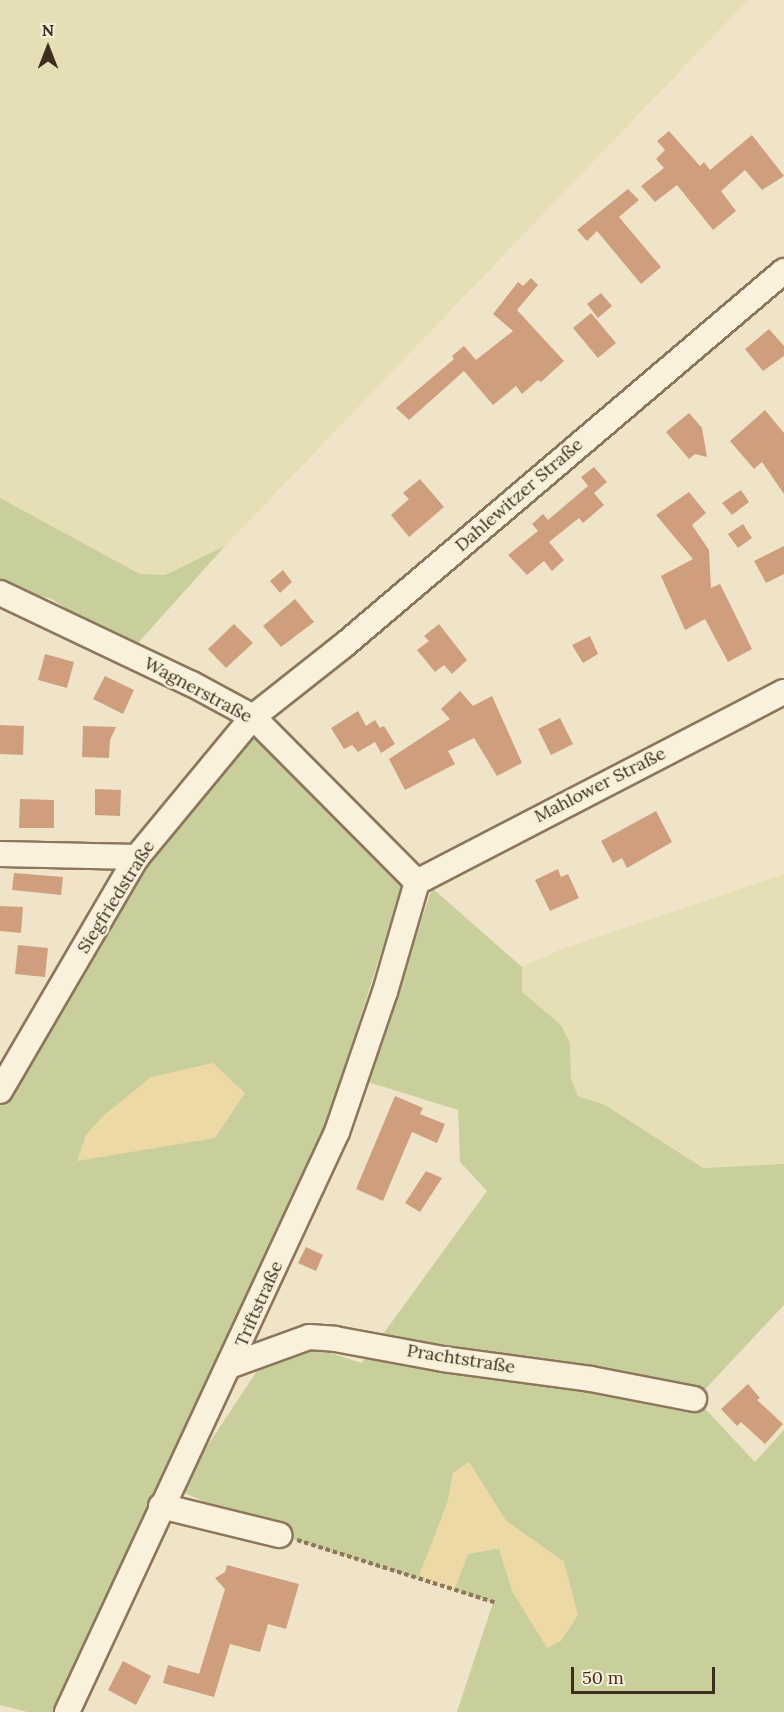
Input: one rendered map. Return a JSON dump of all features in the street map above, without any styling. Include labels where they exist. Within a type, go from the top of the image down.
[{"type":"street","name":"Dahlewitzer Straße","points":[[253,717],[343,646],[784,271]]},
{"type":"street","name":"Wagnerstraße","points":[[0,593],[192,684],[253,717],[417,882]]},
{"type":"street","name":"Mahlower Straße","points":[[417,882],[784,692]]},
{"type":"street","name":"Siegfriedstraße","points":[[0,1091],[137,857],[253,717]]},
{"type":"street","points":[[0,854],[137,857]]},
{"type":"street","name":"Triftstraße","points":[[67,1712],[161,1506],[232,1365],[337,1132],[385,992],[417,882]]},
{"type":"street","name":"Prachtstraße","points":[[232,1365],[309,1337],[335,1339],[444,1359],[591,1379],[694,1399]]},
{"type":"street","points":[[161,1506],[279,1535]]},
{"type":"path","points":[[279,1535],[494,1602]]},
{"type":"shaded area","points":[[0,0],[748,0],[225,546],[165,575],[140,574],[0,498]]},
{"type":"shaded area","points":[[784,874],[784,1164],[703,1168],[605,1105],[578,1096],[571,1079],[570,1043],[561,1025],[522,992],[522,967],[557,951]]},
{"type":"green space","points":[[0,498],[140,574],[165,575],[225,546],[130,652],[52,599],[0,586]]},
{"type":"green space","points":[[253,717],[409,864],[325,1129],[160,1493],[53,1712],[27,1712],[0,1705],[0,1091],[137,857]]},
{"type":"green space","points":[[432,888],[522,967],[522,992],[561,1025],[570,1043],[571,1079],[578,1096],[605,1105],[703,1168],[784,1164],[784,1305],[696,1399],[755,1462],[784,1430],[784,1712],[457,1712],[493,1603],[454,1590],[468,1554],[499,1548],[513,1593],[564,1562],[506,1521],[469,1462],[453,1473],[448,1501],[418,1579],[279,1535],[178,1490],[259,1368],[305,1345],[362,1363],[487,1191],[460,1162],[458,1110],[368,1082]]},
{"type":"sand","points":[[213,1063],[245,1093],[215,1138],[77,1161],[86,1135],[103,1116],[151,1077]]},
{"type":"sand","points":[[469,1462],[506,1521],[564,1562],[578,1615],[561,1641],[547,1648],[513,1593],[499,1548],[468,1554],[454,1590],[418,1579],[448,1501],[453,1473]]},
{"type":"building","points":[[669,131],[700,166],[704,162],[710,170],[752,135],[784,176],[762,190],[745,170],[721,191],[736,211],[713,230],[677,185],[655,202],[641,186],[664,168],[656,159],[665,150],[657,141]]},
{"type":"building","points":[[628,189],[639,200],[619,217],[661,267],[641,284],[597,231],[587,241],[577,230]]},
{"type":"building","points":[[531,278],[538,285],[517,310],[564,361],[541,382],[538,380],[522,394],[516,386],[493,405],[464,371],[409,420],[396,408],[454,359],[452,356],[464,346],[476,360],[513,331],[493,314],[518,282],[523,286]]},
{"type":"building","points":[[601,293],[612,306],[598,318],[587,304]]},
{"type":"building","points":[[591,313],[616,343],[598,358],[573,328]]},
{"type":"building","points":[[769,329],[784,346],[784,356],[763,371],[745,349]]},
{"type":"building","points":[[765,410],[784,433],[784,494],[762,462],[754,469],[730,441]]},
{"type":"building","points":[[689,413],[702,428],[707,457],[695,454],[689,459],[666,432]]},
{"type":"building","points":[[594,467],[607,482],[594,493],[604,505],[583,523],[579,518],[549,542],[564,560],[552,571],[544,561],[527,575],[508,555],[538,531],[532,524],[543,514],[548,520],[588,486],[593,492],[581,477]]},
{"type":"building","points":[[420,479],[444,507],[409,537],[391,515],[409,499],[403,493]]},
{"type":"building","points":[[741,490],[749,502],[732,515],[722,503]]},
{"type":"building","points":[[689,492],[706,513],[692,525],[709,550],[711,588],[720,584],[752,649],[728,662],[705,619],[685,630],[661,576],[693,559],[656,515]]},
{"type":"building","points":[[743,524],[752,538],[738,548],[728,534]]},
{"type":"building","points":[[784,546],[784,574],[766,583],[754,561]]},
{"type":"building","points":[[283,570],[292,582],[280,593],[270,581]]},
{"type":"building","points":[[295,599],[314,622],[281,647],[263,626]]},
{"type":"building","points":[[234,624],[253,643],[226,668],[208,649]]},
{"type":"building","points":[[439,624],[467,660],[452,674],[444,665],[435,672],[417,650],[429,641],[424,636]]},
{"type":"building","points":[[590,636],[598,654],[583,663],[572,645]]},
{"type":"building","points":[[45,654],[74,662],[67,688],[38,680]]},
{"type":"building","points":[[105,676],[134,690],[123,714],[93,699]]},
{"type":"building","points":[[460,691],[473,706],[492,696],[522,763],[497,776],[474,738],[448,751],[455,764],[405,790],[389,759],[450,719],[441,709]]},
{"type":"building","points":[[358,711],[366,726],[375,720],[380,728],[384,726],[395,744],[381,753],[375,742],[358,752],[352,745],[344,749],[331,728]]},
{"type":"building","points":[[560,718],[573,744],[551,755],[538,729]]},
{"type":"building","points":[[0,725],[24,726],[23,755],[0,754]]},
{"type":"building","points":[[83,726],[116,727],[110,740],[109,758],[82,757]]},
{"type":"building","points":[[95,789],[121,790],[120,816],[95,815]]},
{"type":"building","points":[[20,799],[54,800],[54,828],[19,828]]},
{"type":"building","points":[[656,811],[672,842],[627,868],[622,858],[613,863],[601,841]]},
{"type":"building","points":[[558,869],[561,877],[568,874],[579,898],[550,911],[535,880]]},
{"type":"building","points":[[14,873],[63,877],[61,895],[12,890]]},
{"type":"building","points":[[0,906],[23,907],[21,933],[0,931]]},
{"type":"building","points":[[18,945],[48,948],[45,977],[15,974]]},
{"type":"building","points":[[395,1096],[423,1108],[420,1114],[445,1124],[437,1143],[412,1132],[383,1201],[356,1189]]},
{"type":"building","points":[[426,1171],[442,1178],[420,1212],[405,1203]]},
{"type":"building","points":[[306,1247],[323,1255],[316,1271],[298,1263]]},
{"type":"building","points":[[748,1384],[760,1398],[757,1400],[783,1424],[765,1444],[741,1422],[737,1426],[721,1409]]},
{"type":"building","points":[[227,1565],[299,1584],[286,1629],[268,1624],[260,1652],[230,1644],[214,1697],[163,1683],[168,1665],[199,1674],[225,1589],[215,1578],[225,1572]]},
{"type":"building","points":[[123,1661],[151,1676],[136,1705],[108,1690]]}]
